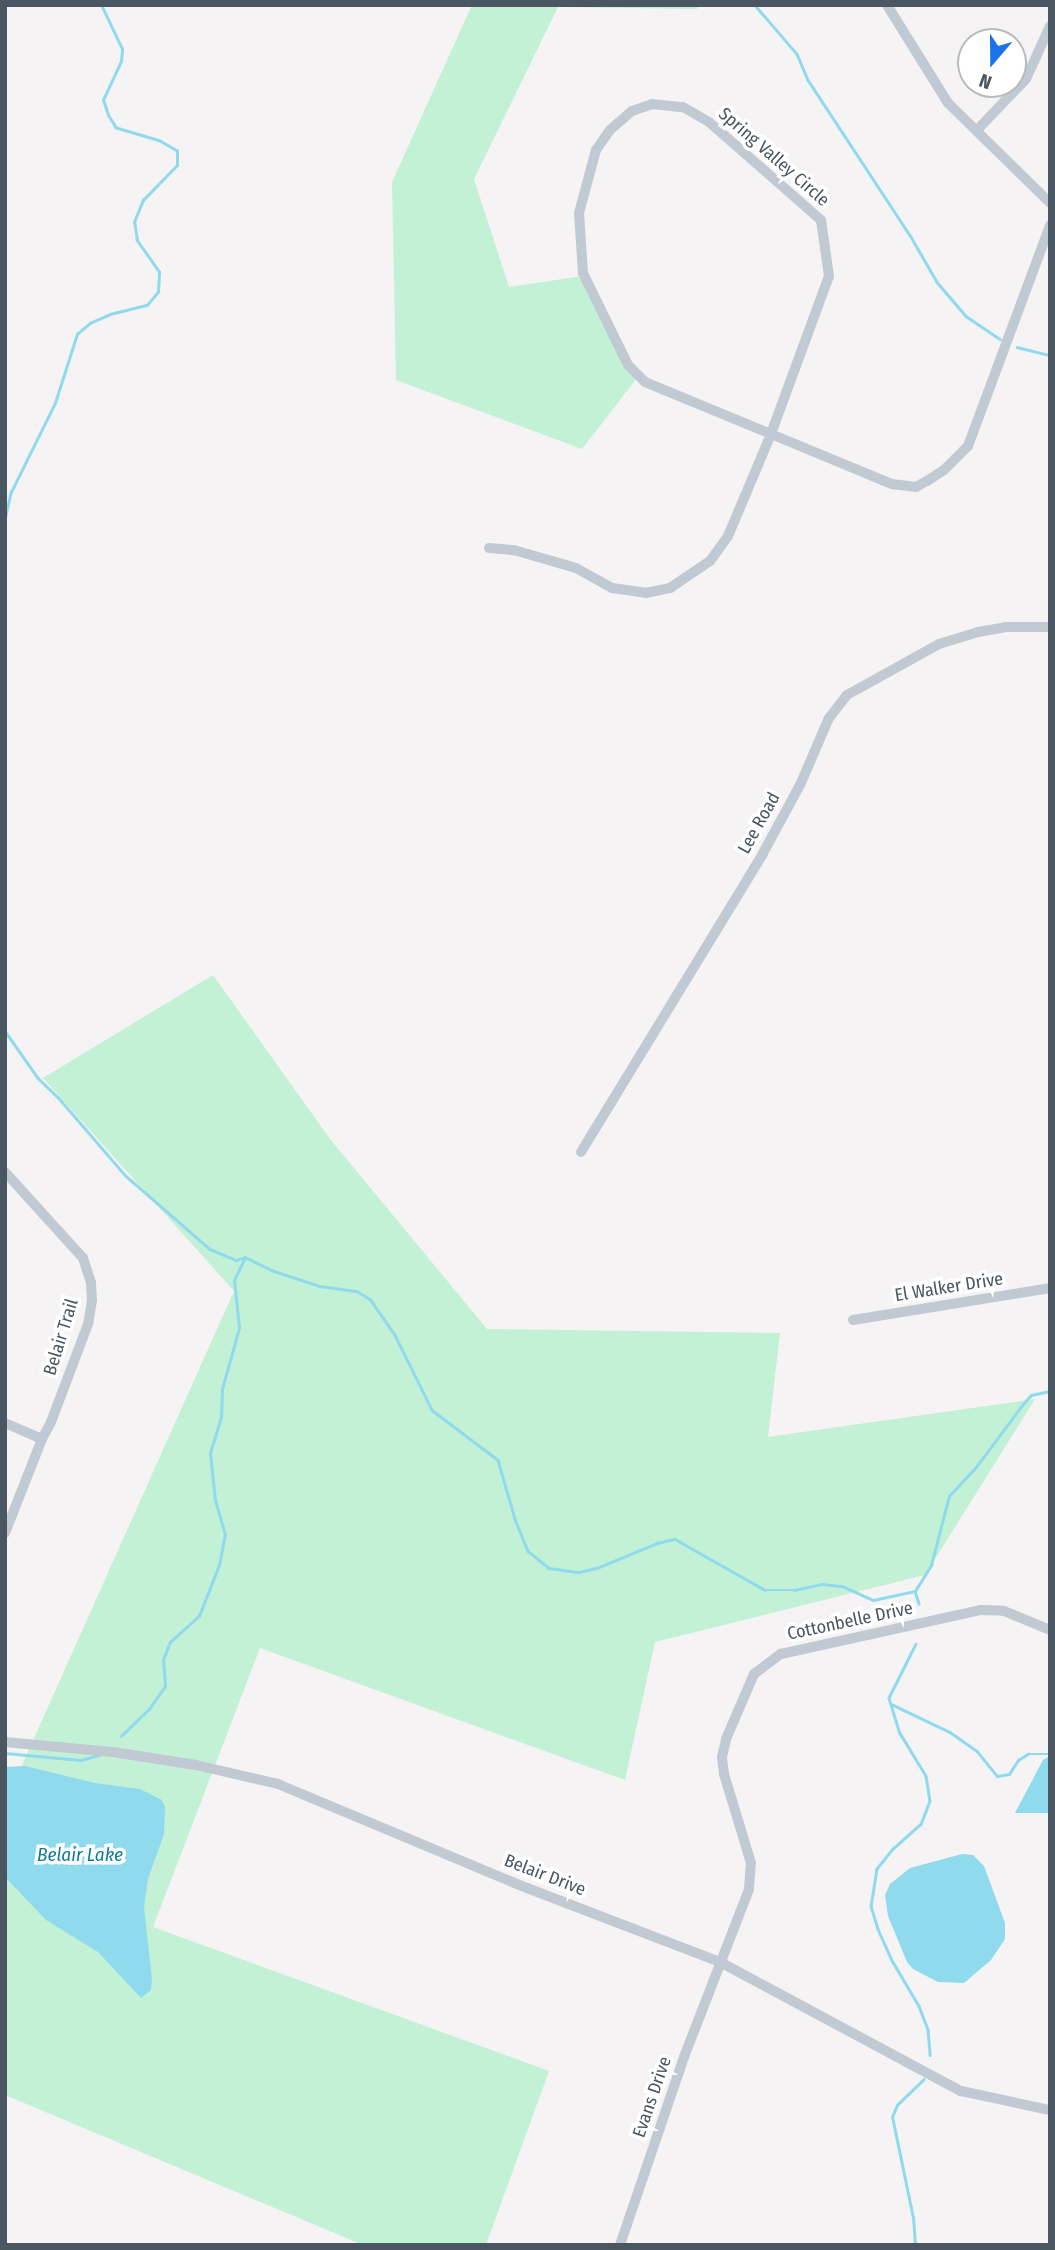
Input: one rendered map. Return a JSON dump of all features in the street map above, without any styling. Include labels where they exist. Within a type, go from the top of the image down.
[{"type":"street","points":[[887,5],[948,103],[978,129],[1050,203]]},
{"type":"street","points":[[978,129],[1026,79],[1050,26]]},
{"type":"street","name":"Spring Valley Circle","points":[[771,434],[829,276],[821,220],[709,122],[683,107],[652,104],[632,111],[610,130],[596,150],[585,182],[579,214],[583,273],[628,365],[645,382],[892,484],[916,487],[944,470],[968,446],[1050,225]]},
{"type":"street","points":[[489,548],[514,550],[576,568],[612,588],[646,593],[670,588],[710,561],[728,536],[771,434]]},
{"type":"street","name":"Lee Road","points":[[581,1152],[762,855],[800,785],[829,718],[847,695],[939,644],[992,629],[1050,627]]},
{"type":"street","name":"Belair Trail","points":[[5,1172],[83,1258],[92,1283],[88,1324],[5,1533]]},
{"type":"street","name":"El Walker Drive","points":[[853,1320],[1050,1288]]},
{"type":"street","points":[[5,1423],[42,1439]]},
{"type":"street","name":"Cottonbelle Drive","points":[[720,1962],[750,1889],[752,1876],[751,1863],[724,1774],[723,1751],[746,1688],[758,1669],[781,1654],[981,1610],[1004,1611],[1050,1630]]},
{"type":"street","name":"Belair Drive","points":[[5,1742],[113,1752],[196,1765],[278,1784],[527,1888],[720,1962],[961,2091],[1050,2110]]},
{"type":"street","name":"Evans Drive","points":[[620,2245],[684,2057],[720,1962]]},
{"type":"green space","points":[[472,5],[698,5],[697,9],[558,7],[474,179],[509,287],[583,276],[637,378],[582,449],[396,380],[392,182]]},
{"type":"green space","points":[[213,975],[330,1139],[487,1329],[780,1333],[768,1437],[1035,1399],[925,1575],[655,1642],[625,1780],[260,1648],[153,1927],[549,2071],[486,2245],[363,2245],[5,2095],[5,1775],[18,1774],[234,1291],[43,1078]]},
{"type":"water","points":[[1050,1756],[1050,1813],[1015,1813],[1043,1760]]},
{"type":"water","name":"Belair Lake","points":[[25,1766],[95,1783],[140,1789],[162,1800],[165,1807],[164,1834],[148,1879],[144,1907],[151,1990],[141,1998],[98,1952],[46,1920],[5,1877],[5,1767]]},
{"type":"water","points":[[962,1854],[973,1855],[984,1866],[1005,1923],[1005,1939],[991,1960],[964,1983],[938,1982],[913,1969],[907,1962],[888,1916],[885,1895],[890,1884],[910,1868]]},
{"type":"waterway","points":[[5,517],[11,492],[55,403],[77,334],[90,323],[110,314],[147,305],[158,292],[159,272],[137,240],[134,222],[143,200],[177,165],[177,151],[160,141],[116,128],[108,115],[103,100],[121,61],[122,49],[101,5]]},
{"type":"waterway","points":[[755,5],[797,54],[808,80],[910,235],[937,282],[966,316],[1000,339]]},
{"type":"waterway","points":[[1017,347],[1050,355]]},
{"type":"waterway","points":[[5,1031],[38,1078],[58,1097],[126,1176],[210,1249],[236,1260],[245,1257],[274,1271],[320,1286],[357,1291],[370,1299],[395,1335],[432,1410],[498,1460],[515,1519],[528,1551],[549,1568],[579,1572],[597,1568],[657,1543],[675,1539],[765,1590],[794,1590],[822,1584],[842,1586],[873,1600],[915,1591],[931,1565],[949,1496],[976,1467],[1031,1395],[1050,1391]]},
{"type":"waterway","points":[[121,1736],[149,1709],[165,1686],[163,1660],[170,1642],[199,1616],[219,1565],[225,1535],[215,1501],[210,1453],[221,1418],[222,1389],[239,1328],[234,1280],[245,1257]]},
{"type":"waterway","points":[[915,1591],[919,1603]]},
{"type":"waterway","points":[[916,1644],[889,1698],[900,1733],[926,1776],[930,1801],[921,1824],[893,1849],[877,1869],[871,1906],[893,1962],[919,2006],[928,2030],[930,2055]]},
{"type":"waterway","points":[[891,1704],[950,1732],[977,1751],[997,1776],[1009,1774],[1018,1760],[1028,1754],[1050,1754]]},
{"type":"waterway","points":[[5,1753],[81,1760],[99,1755]]},
{"type":"waterway","points":[[915,2245],[913,2218],[892,2117],[897,2105],[924,2079]]}]
